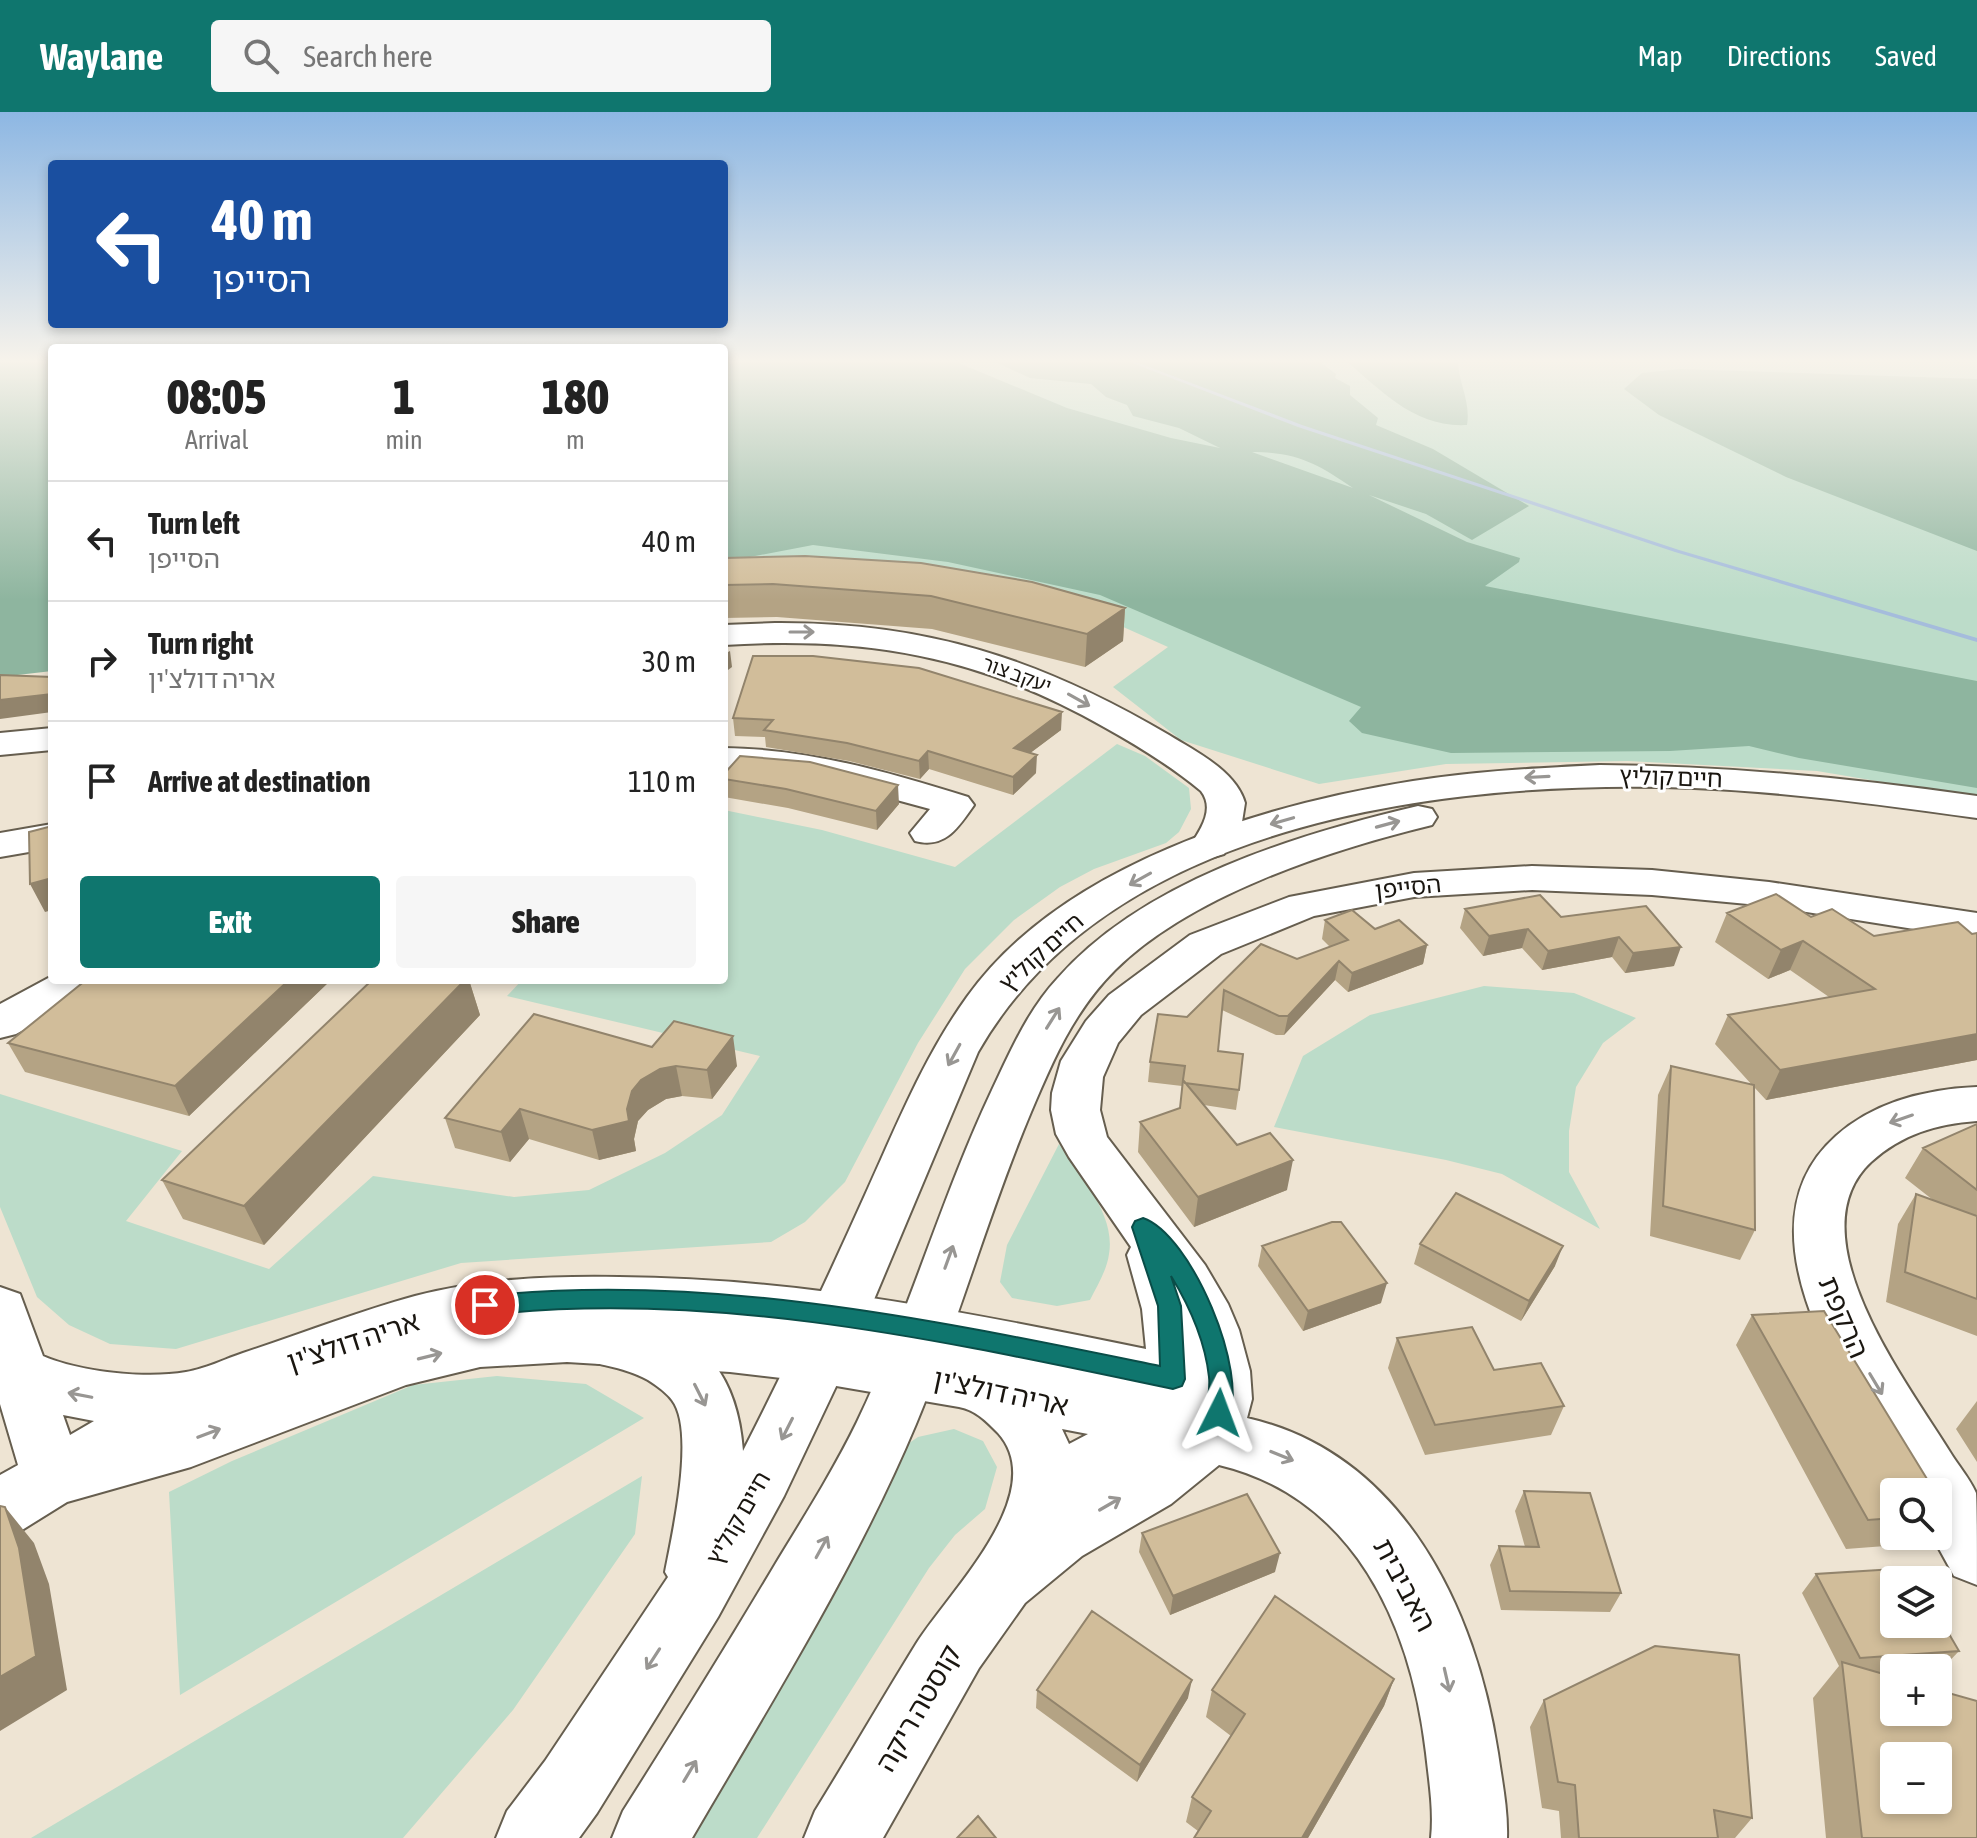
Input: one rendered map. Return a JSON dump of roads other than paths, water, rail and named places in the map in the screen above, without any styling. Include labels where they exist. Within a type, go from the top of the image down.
[{"type":"street","name":"יעקב צור","points":[[728,635],[817,632],[868,637],[929,646],[1033,677],[1167,750],[1213,781],[1223,794],[1227,809],[1210,846]]},
{"type":"street","points":[[0,744],[48,739]]},
{"type":"street","points":[[728,759],[788,762],[823,768],[955,805],[929,833]]},
{"type":"street","name":"חיים קוליץ","points":[[534,1838],[571,1787],[695,1594],[762,1476],[830,1337],[948,1064],[975,1018],[1009,975],[1083,913],[1173,861],[1277,822],[1395,794],[1492,780],[1652,773],[1795,783],[1977,807]]},
{"type":"street","name":"חיים קוליץ","points":[[650,1838],[759,1658],[887,1423],[991,1143],[1051,1020],[1073,987],[1136,931],[1175,907],[1241,876],[1387,823],[1511,803],[1666,797],[1805,807],[1977,830]]},
{"type":"street","points":[[0,845],[48,837]]},
{"type":"street","name":"הסייפן","points":[[1179,1413],[1219,1413],[1222,1382],[1213,1338],[1187,1280],[1143,1227],[1080,1133],[1073,1100],[1081,1066],[1102,1029],[1167,967],[1209,940],[1282,910],[1368,891],[1421,884],[1531,878],[1687,886],[1791,896],[1977,926]]},
{"type":"street","points":[[0,1023],[72,984]]},
{"type":"street","name":"הרקפת","points":[[1977,1104],[1934,1108],[1905,1117],[1857,1143],[1834,1166],[1822,1196],[1819,1223],[1821,1263],[1833,1303],[1866,1367],[1977,1554]]},
{"type":"street","name":"אריה דולצ'ין","points":[[0,1509],[186,1398],[416,1319],[485,1305],[540,1299],[659,1300],[767,1306],[830,1337],[914,1351],[1179,1413]]},
{"type":"street","points":[[0,1310],[53,1478]]},
{"type":"street","name":"אריה דולצ'ין","points":[[53,1478],[190,1441],[375,1370],[480,1343],[585,1338],[750,1348],[830,1337]]},
{"type":"street","points":[[585,1338],[641,1351],[673,1365],[699,1389],[712,1431],[712,1464],[695,1594]]},
{"type":"street","name":"אריה דולצ'ין","points":[[914,1351],[990,1389],[1179,1413]]},
{"type":"street","points":[[22,1373],[49,1387],[84,1397],[186,1398]]},
{"type":"street","points":[[990,1389],[1023,1416],[1041,1449],[1046,1470],[1043,1499],[1015,1556]]},
{"type":"street","name":"קוסטה ריקה","points":[[842,1838],[957,1641],[1015,1556],[1059,1535],[1181,1462],[1179,1413]]},
{"type":"street","name":"האביבית","points":[[1179,1413],[1299,1463],[1326,1479],[1384,1538],[1413,1590],[1443,1661],[1462,1742],[1469,1838]]},
{"type":"waterway","points":[[1341,440],[1677,551],[1977,640]]}]
